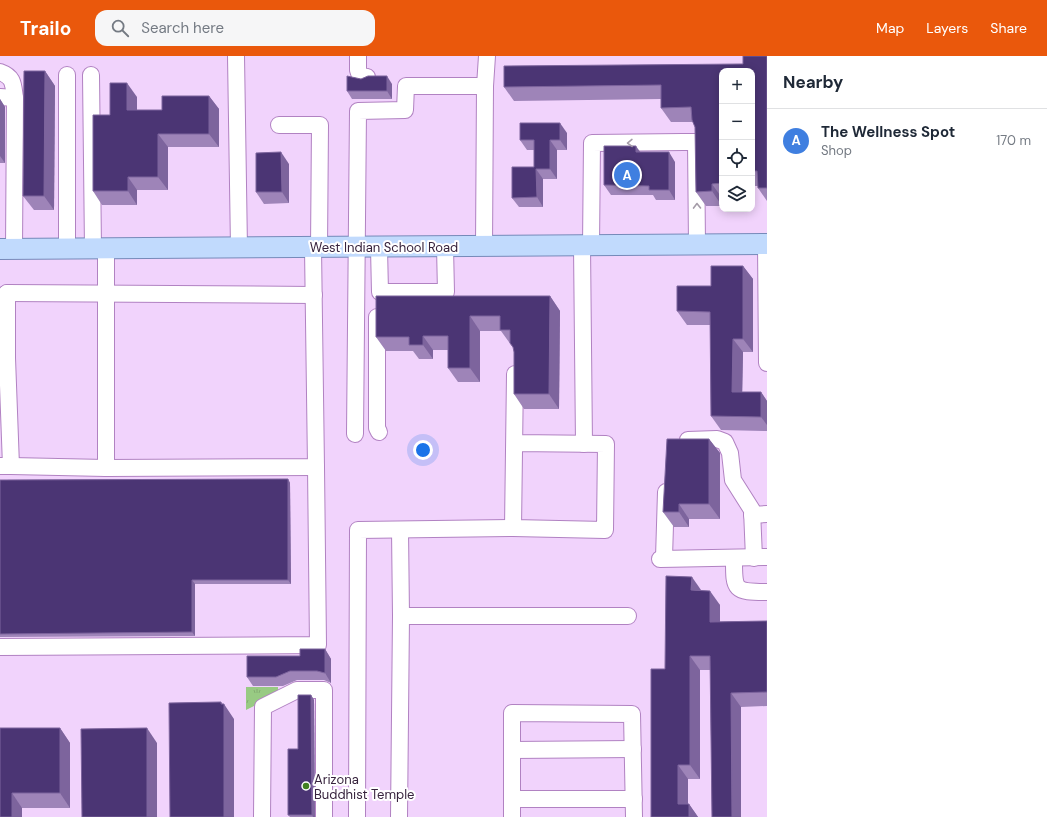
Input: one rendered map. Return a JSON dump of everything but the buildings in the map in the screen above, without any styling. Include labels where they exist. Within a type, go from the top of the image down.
[{"type":"main road","name":"West Indian School Road","points":[[5,246],[99,249],[767,244]]},
{"type":"street","points":[[236,56],[239,248]]},
{"type":"street","points":[[358,56],[358,70],[360,76],[367,77]]},
{"type":"street","points":[[484,247],[485,86],[487,56]]},
{"type":"street","points":[[0,72],[6,74],[13,80],[8,98],[5,246]]},
{"type":"street","points":[[66,75],[67,249]]},
{"type":"street","points":[[91,75],[99,249],[106,294],[106,468]]},
{"type":"street","points":[[355,434],[358,111],[405,110],[406,86],[485,86]]},
{"type":"street","points":[[0,647],[318,645],[314,295],[320,124],[279,125]]},
{"type":"street","points":[[584,444],[587,246],[592,143],[696,142],[697,245]]},
{"type":"street","points":[[767,244],[767,363]]},
{"type":"street","points":[[380,292],[446,292],[445,247]]},
{"type":"street","points":[[379,248],[380,292],[376,325],[377,428],[379,432]]},
{"type":"street","points":[[314,295],[106,294],[3,298],[6,466],[106,468],[316,467]]},
{"type":"street","points":[[513,528],[515,366]]},
{"type":"street","points":[[667,477],[662,558],[761,558],[760,514],[752,510],[733,480],[730,453],[725,442],[717,439],[677,440]]},
{"type":"street","points":[[357,817],[358,530],[513,528],[605,530],[606,444],[515,443]]},
{"type":"street","points":[[399,817],[400,530]]},
{"type":"street","points":[[734,558],[734,582],[739,588],[747,592],[767,592]]},
{"type":"street","points":[[400,616],[628,616]]},
{"type":"street","points":[[262,817],[263,707],[298,690],[324,690],[324,817]]},
{"type":"street","points":[[512,817],[512,713],[632,714],[634,817]]},
{"type":"street","points":[[512,750],[633,749]]},
{"type":"street","points":[[512,799],[634,799]]},
{"type":"green space","points":[[246,687],[278,687],[278,694],[246,710]]},
{"type":"place","name":"The Wellness Spot","points":[[627,175]]},
{"type":"place","name":"Arizona Buddhist Temple","points":[[306,786]]}]
